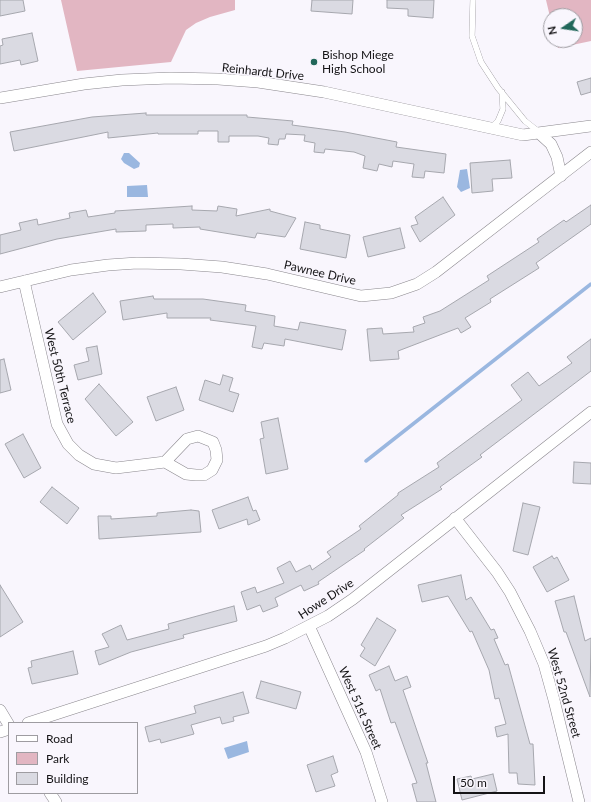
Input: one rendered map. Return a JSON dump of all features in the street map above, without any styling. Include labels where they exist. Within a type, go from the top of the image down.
[{"type":"street","name":"Reinhardt Drive","points":[[0,98],[84,84],[122,80],[170,78],[218,80],[258,82],[324,92],[523,135],[540,134],[591,126]]},
{"type":"street","points":[[540,134],[551,144],[557,157],[561,176]]},
{"type":"street","name":"Pawnee Drive","points":[[0,286],[71,270],[137,263],[222,267],[267,274],[361,296],[391,293],[417,284],[436,272],[591,152]]},
{"type":"street","name":"West 50th Terrace","points":[[24,281],[57,424],[68,444],[79,455],[94,464],[116,468],[165,462]]},
{"type":"street","name":"Howe Drive","points":[[31,722],[266,646],[309,626],[353,599],[591,412]]},
{"type":"street","points":[[198,436],[213,442],[216,450],[217,460],[212,470],[204,475],[186,474],[165,462],[187,439],[198,436]]},
{"type":"street","name":"West 52nd Street","points":[[456,518],[497,572],[510,592],[530,630],[544,664],[579,802]]},
{"type":"street","name":"West 51st Street","points":[[309,626],[366,752],[382,802]]},
{"type":"street","points":[[0,710],[8,723]]},
{"type":"lane","points":[[473,0],[472,36],[478,56],[502,92],[525,121],[540,134]]},
{"type":"lane","points":[[490,129],[498,121],[503,109],[502,92]]},
{"type":"green space","points":[[61,0],[235,0],[235,10],[210,17],[196,23],[186,30],[171,62],[77,71]]},
{"type":"green space","points":[[546,0],[591,0],[591,41],[583,43],[583,8],[548,8]]},
{"type":"water","points":[[124,153],[129,153],[140,163],[139,167],[134,169],[124,163],[121,159]]},
{"type":"water","points":[[467,169],[470,188],[461,192],[457,187],[460,170]]},
{"type":"water","points":[[147,185],[148,197],[127,197],[127,186]]},
{"type":"water","points":[[247,741],[249,752],[228,759],[224,748]]},
{"type":"building","points":[[0,0],[23,0],[25,11],[0,16]]},
{"type":"building","points":[[312,0],[353,0],[352,14],[311,11]]},
{"type":"building","points":[[387,0],[434,0],[433,18],[408,16],[408,9],[387,8]]},
{"type":"building","points":[[32,33],[38,61],[21,65],[20,60],[0,64],[0,46],[3,45],[2,39]]},
{"type":"building","points":[[591,78],[591,92],[581,95],[577,82]]},
{"type":"building","points":[[146,113],[146,115],[247,115],[247,117],[293,121],[292,125],[345,132],[397,142],[396,147],[446,154],[444,173],[425,171],[424,178],[412,177],[414,164],[393,161],[392,167],[379,164],[377,171],[363,168],[365,156],[354,152],[325,149],[324,153],[314,152],[315,143],[304,141],[305,135],[286,134],[285,139],[279,139],[278,145],[268,144],[269,138],[258,136],[229,136],[229,142],[218,142],[218,131],[198,131],[198,134],[158,133],[108,138],[108,132],[14,151],[10,132],[92,117]]},
{"type":"building","points":[[510,160],[512,178],[492,179],[493,191],[472,193],[470,163]]},
{"type":"building","points":[[443,197],[455,215],[420,242],[411,226],[418,224],[415,217]]},
{"type":"building","points":[[591,205],[591,224],[536,263],[539,268],[490,299],[491,302],[465,318],[471,327],[461,333],[458,328],[398,351],[399,359],[370,361],[367,329],[382,328],[383,334],[414,332],[413,327],[425,323],[423,317],[440,311],[489,280],[487,276],[539,242],[537,239],[564,220],[566,222]]},
{"type":"building","points":[[192,206],[192,210],[217,211],[218,206],[237,209],[236,216],[270,209],[270,211],[296,218],[285,237],[257,233],[255,238],[200,229],[200,227],[173,228],[173,224],[146,225],[146,231],[116,232],[116,229],[57,239],[0,254],[0,235],[21,230],[19,223],[37,219],[38,225],[70,218],[69,213],[86,210],[88,217],[115,213],[115,211]]},
{"type":"building","points":[[305,222],[320,225],[320,229],[350,235],[346,258],[300,249]]},
{"type":"building","points":[[400,228],[405,248],[368,257],[363,237]]},
{"type":"building","points":[[93,293],[106,312],[73,340],[58,322]]},
{"type":"building","points":[[153,296],[154,299],[203,299],[246,305],[245,311],[275,316],[274,326],[298,330],[300,322],[346,330],[342,350],[285,339],[284,346],[264,343],[262,349],[252,347],[256,326],[210,320],[211,318],[167,318],[167,313],[123,320],[120,301]]},
{"type":"building","points":[[591,339],[591,371],[480,455],[482,457],[440,487],[442,489],[401,515],[404,518],[364,549],[365,550],[318,582],[319,584],[304,591],[301,585],[275,598],[278,606],[263,612],[260,605],[247,610],[241,592],[255,587],[257,593],[284,583],[277,568],[290,561],[296,572],[310,565],[312,570],[331,557],[327,552],[361,529],[359,526],[398,495],[398,493],[439,467],[437,463],[522,400],[511,385],[528,372],[539,386],[572,363],[567,357]]},
{"type":"building","points":[[97,346],[102,374],[78,380],[74,365],[89,361],[86,348]]},
{"type":"building","points":[[4,359],[11,390],[0,393],[0,360]]},
{"type":"building","points":[[223,375],[233,378],[229,391],[239,394],[233,412],[199,400],[205,380],[220,385]]},
{"type":"building","points":[[99,384],[133,422],[116,436],[85,399]]},
{"type":"building","points":[[176,387],[184,410],[156,421],[147,397]]},
{"type":"building","points":[[278,418],[288,469],[266,474],[260,439],[264,438],[261,422]]},
{"type":"building","points":[[23,434],[41,468],[24,478],[5,444]]},
{"type":"building","points":[[574,462],[591,463],[591,484],[573,483]]},
{"type":"building","points":[[52,487],[79,508],[67,524],[40,502]]},
{"type":"building","points":[[248,497],[253,511],[256,510],[260,520],[248,525],[247,519],[219,529],[212,510]]},
{"type":"building","points":[[523,503],[540,507],[528,555],[513,551]]},
{"type":"building","points":[[191,510],[199,511],[201,532],[99,539],[98,516],[111,516],[111,519],[157,516],[157,513]]},
{"type":"building","points":[[552,556],[554,559],[557,557],[569,580],[547,592],[533,567]]},
{"type":"building","points":[[461,575],[466,600],[471,597],[491,630],[494,629],[498,638],[494,639],[505,665],[508,664],[530,744],[533,744],[535,785],[518,784],[517,773],[509,773],[508,734],[497,737],[495,727],[506,724],[499,698],[495,699],[489,670],[472,631],[470,632],[448,596],[422,602],[418,585]]},
{"type":"building","points":[[0,585],[23,622],[0,637]]},
{"type":"building","points":[[574,596],[585,641],[591,638],[590,697],[566,632],[564,632],[555,601]]},
{"type":"building","points":[[234,606],[237,621],[183,635],[184,638],[131,652],[99,665],[95,651],[109,647],[102,634],[121,625],[127,640],[169,629],[168,624]]},
{"type":"building","points":[[377,618],[396,630],[375,666],[360,656],[365,648],[361,645]]},
{"type":"building","points":[[73,651],[78,674],[32,684],[28,668],[32,667],[31,661]]},
{"type":"building","points":[[389,666],[395,681],[407,676],[411,687],[403,690],[428,763],[426,763],[436,802],[417,802],[412,784],[417,783],[395,722],[391,723],[380,689],[376,691],[369,675]]},
{"type":"building","points":[[261,681],[301,692],[296,709],[256,698]]},
{"type":"building","points":[[243,692],[249,713],[233,717],[234,721],[222,724],[220,717],[191,725],[194,734],[161,743],[160,739],[149,742],[145,727],[196,713],[194,706]]},
{"type":"building","points":[[333,756],[338,772],[331,775],[335,786],[316,792],[307,765]]},
{"type":"building","points":[[493,774],[497,791],[462,800],[457,779],[471,776],[472,779]]},
{"type":"waterway","points":[[366,461],[591,284]]},
{"type":"place","name":"Bishop Miege High School","points":[[314,62]]}]
